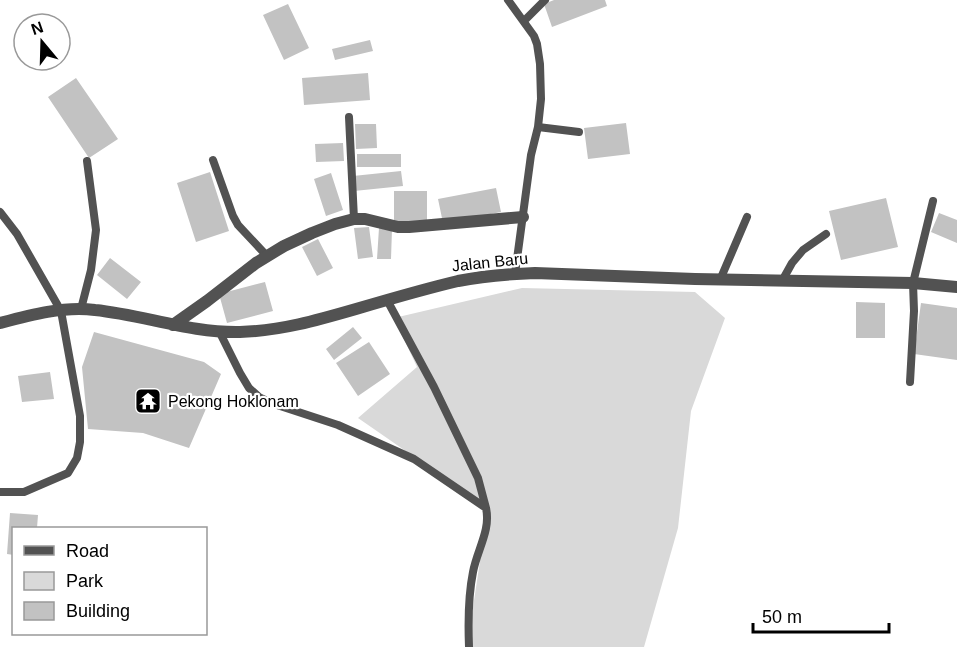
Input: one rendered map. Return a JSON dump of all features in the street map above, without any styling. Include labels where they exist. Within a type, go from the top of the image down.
[{"type":"street","points":[[173,325],[267,256],[312,233],[344,221],[365,219],[398,227],[409,227],[523,217]]},
{"type":"street","name":"Jalan Baru","points":[[0,323],[61,310],[81,309],[107,311],[219,332],[254,332],[320,319],[480,276],[535,273],[957,286]]},
{"type":"lane","points":[[508,0],[534,36],[537,44],[541,99],[515,274]]},
{"type":"lane","points":[[524,21],[545,0]]},
{"type":"lane","points":[[349,117],[354,219]]},
{"type":"lane","points":[[538,127],[579,132]]},
{"type":"lane","points":[[213,160],[238,225],[267,256]]},
{"type":"lane","points":[[81,309],[91,270],[96,230],[87,161]]},
{"type":"lane","points":[[910,382],[914,311],[913,283],[933,201]]},
{"type":"lane","points":[[0,212],[17,234],[61,310],[80,416],[80,442],[77,458],[68,473],[24,492],[0,492]]},
{"type":"lane","points":[[720,280],[747,216]]},
{"type":"lane","points":[[782,281],[792,263],[803,250],[826,234]]},
{"type":"lane","points":[[387,300],[434,387],[478,478],[486,508],[488,519],[473,570],[470,589],[467,617],[469,647]]},
{"type":"lane","points":[[219,332],[249,388],[260,397],[274,404],[338,425],[414,459],[486,508]]},
{"type":"green space","points":[[522,288],[695,292],[725,318],[691,411],[678,528],[644,647],[467,647],[488,508],[358,418],[417,367],[394,318]]},
{"type":"building","points":[[554,0],[605,0],[607,6],[552,27],[544,4]]},
{"type":"building","points":[[288,4],[309,48],[284,60],[263,15]]},
{"type":"building","points":[[370,40],[373,51],[335,60],[332,49]]},
{"type":"building","points":[[368,73],[370,100],[304,105],[302,78]]},
{"type":"building","points":[[76,78],[118,139],[89,158],[48,97]]},
{"type":"building","points":[[626,123],[630,154],[588,159],[584,128]]},
{"type":"building","points":[[355,124],[376,124],[377,148],[356,149]]},
{"type":"building","points":[[343,143],[344,161],[316,162],[315,144]]},
{"type":"building","points":[[357,154],[401,154],[401,167],[357,167]]},
{"type":"building","points":[[401,171],[403,186],[354,191],[353,176]]},
{"type":"building","points":[[210,172],[229,231],[196,242],[177,183]]},
{"type":"building","points":[[331,173],[343,210],[326,216],[314,179]]},
{"type":"building","points":[[496,188],[501,212],[443,223],[438,199]]},
{"type":"building","points":[[394,191],[427,191],[427,221],[394,222]]},
{"type":"building","points":[[886,198],[898,247],[841,260],[829,211]]},
{"type":"building","points":[[939,213],[957,220],[957,243],[931,232]]},
{"type":"building","points":[[369,227],[373,257],[358,259],[354,228]]},
{"type":"building","points":[[379,228],[392,229],[391,259],[377,259]]},
{"type":"building","points":[[318,239],[333,268],[317,276],[302,247]]},
{"type":"building","points":[[110,258],[141,282],[127,299],[97,275]]},
{"type":"building","points":[[265,282],[273,311],[227,323],[219,294]]},
{"type":"building","points":[[856,302],[885,303],[885,338],[856,338]]},
{"type":"building","points":[[921,303],[957,308],[957,360],[914,354]]},
{"type":"building","points":[[353,327],[362,338],[334,360],[326,349]]},
{"type":"building","name":"Pekong Hoklonam","points":[[94,332],[204,362],[221,374],[189,448],[143,433],[88,429],[82,367]]},
{"type":"building","points":[[369,342],[390,374],[358,396],[336,363]]},
{"type":"building","points":[[50,372],[54,399],[22,402],[18,376]]},
{"type":"building","points":[[10,513],[38,515],[37,527],[12,527],[12,555],[7,554]]},
{"type":"place","name":"Pekong Hoklonam","points":[[148,401]]}]
